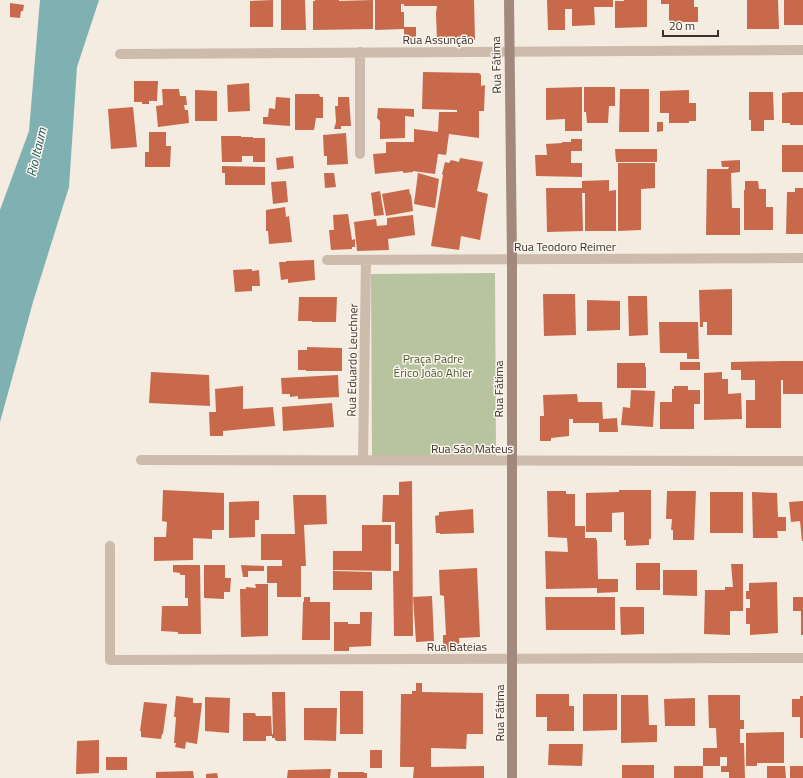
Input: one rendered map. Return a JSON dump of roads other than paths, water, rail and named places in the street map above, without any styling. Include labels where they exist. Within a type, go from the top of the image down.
[{"type":"main road","name":"Rua Fátima","points":[[509,0],[512,259],[512,778]]},
{"type":"street","name":"Rua Assunção","points":[[120,54],[803,50]]},
{"type":"street","points":[[360,52],[360,154]]},
{"type":"street","name":"Rua Teodoro Reimer","points":[[327,260],[803,258]]},
{"type":"street","name":"Rua Eduardo Leuchner","points":[[364,460],[366,260]]},
{"type":"street","name":"Rua São Mateus","points":[[141,460],[803,461]]},
{"type":"street","name":"Rua Bateias","points":[[110,546],[110,660],[803,658]]},
{"type":"water","name":"Rio Itaum","points":[[40,0],[99,0],[77,67],[69,187],[33,302],[0,422],[0,210],[29,131]]},
{"type":"park label","name":"Praça Padre Érico João Ahler","points":[[433,365]]}]
